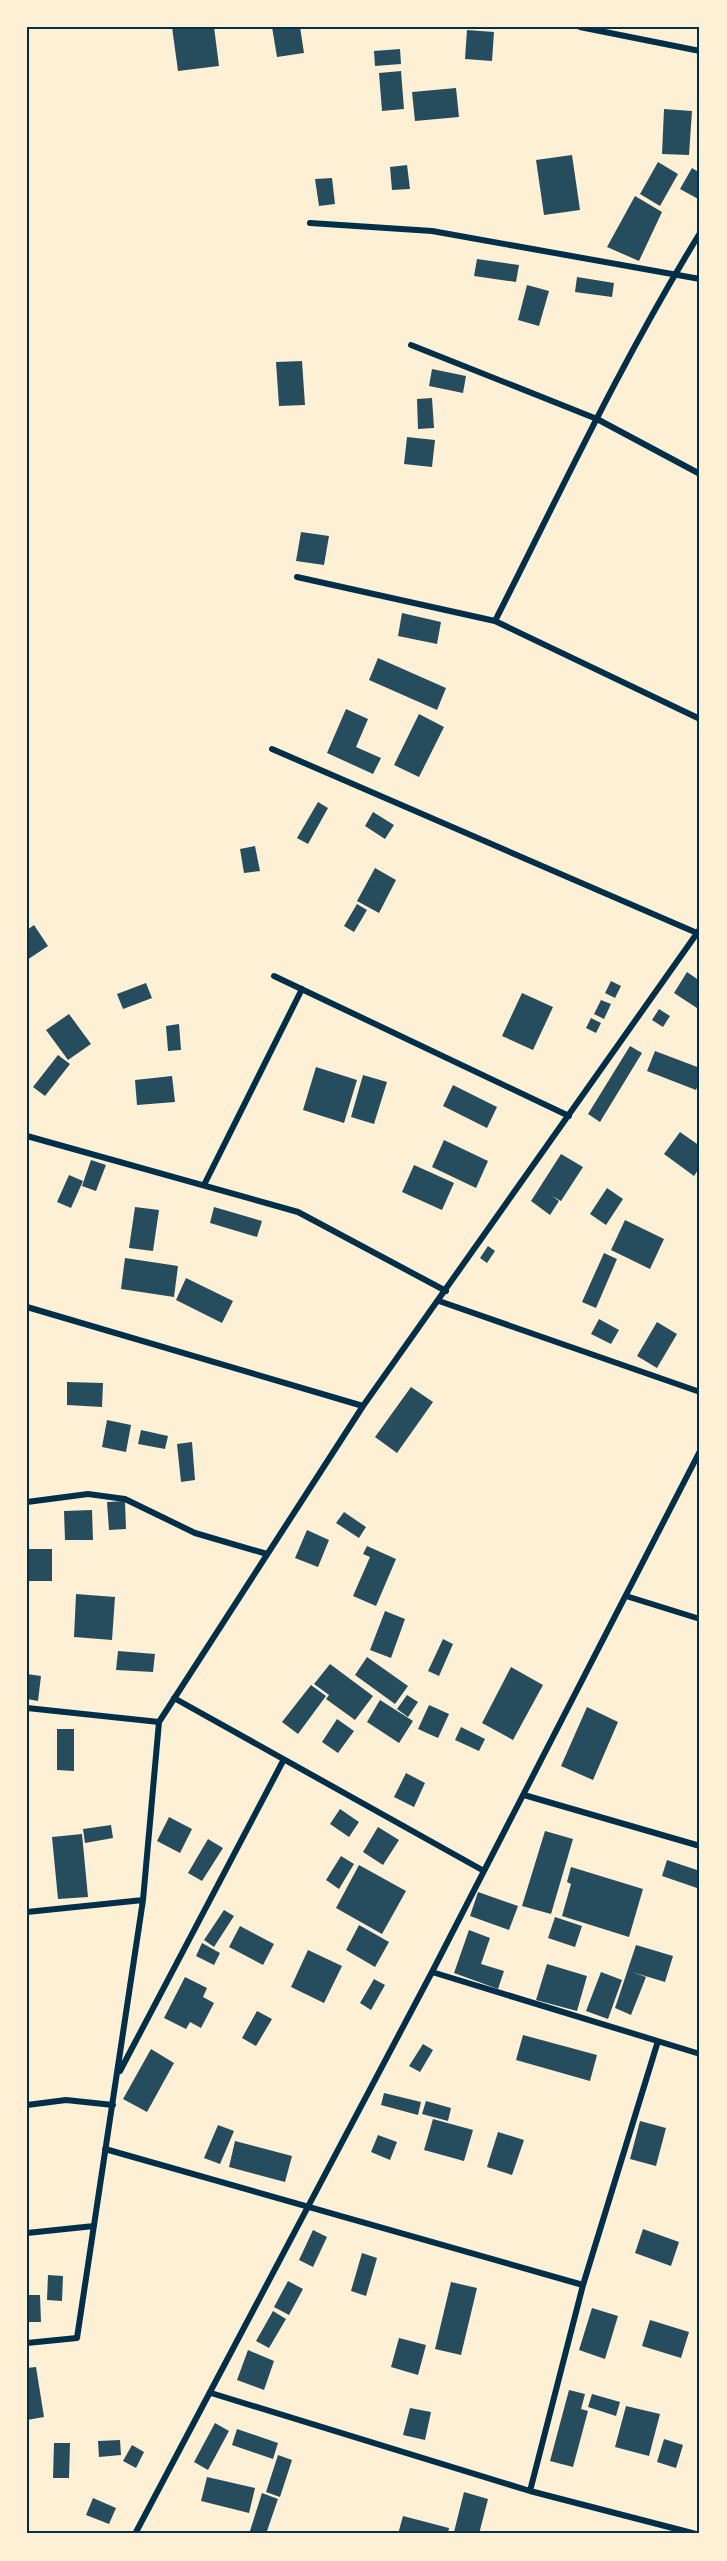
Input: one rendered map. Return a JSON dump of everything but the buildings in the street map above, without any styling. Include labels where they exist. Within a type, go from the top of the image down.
[{"type":"street","points":[[580,27],[700,51]]},
{"type":"street","points":[[310,223],[432,231],[700,279]]},
{"type":"street","points":[[495,621],[597,419],[674,275],[700,234]]},
{"type":"street","points":[[411,345],[597,419],[700,474]]},
{"type":"street","points":[[297,577],[495,621],[700,719]]},
{"type":"street","points":[[27,2343],[77,2338],[143,1900],[159,1722],[363,1406],[699,931],[272,749]]},
{"type":"street","points":[[274,976],[569,1116]]},
{"type":"street","points":[[204,1185],[302,989]]},
{"type":"street","points":[[27,1136],[298,1212],[446,1291]]},
{"type":"street","points":[[439,1301],[700,1392]]},
{"type":"street","points":[[27,1307],[363,1406]]},
{"type":"street","points":[[135,2534],[212,2393],[432,1972],[700,1451]]},
{"type":"street","points":[[27,1502],[88,1494],[125,1499],[195,1533],[267,1554]]},
{"type":"street","points":[[626,1596],[700,1619]]},
{"type":"street","points":[[174,1698],[283,1761],[484,1871]]},
{"type":"street","points":[[27,1708],[159,1722]]},
{"type":"street","points":[[117,2075],[283,1761]]},
{"type":"street","points":[[524,1795],[700,1846]]},
{"type":"street","points":[[27,1912],[143,1900]]},
{"type":"street","points":[[432,1972],[700,2054]]},
{"type":"street","points":[[530,2491],[583,2285],[658,2041]]},
{"type":"street","points":[[27,2105],[66,2100],[113,2105]]},
{"type":"street","points":[[105,2149],[583,2285]]},
{"type":"street","points":[[27,2233],[94,2226]]},
{"type":"street","points":[[212,2393],[530,2491],[696,2534]]}]
